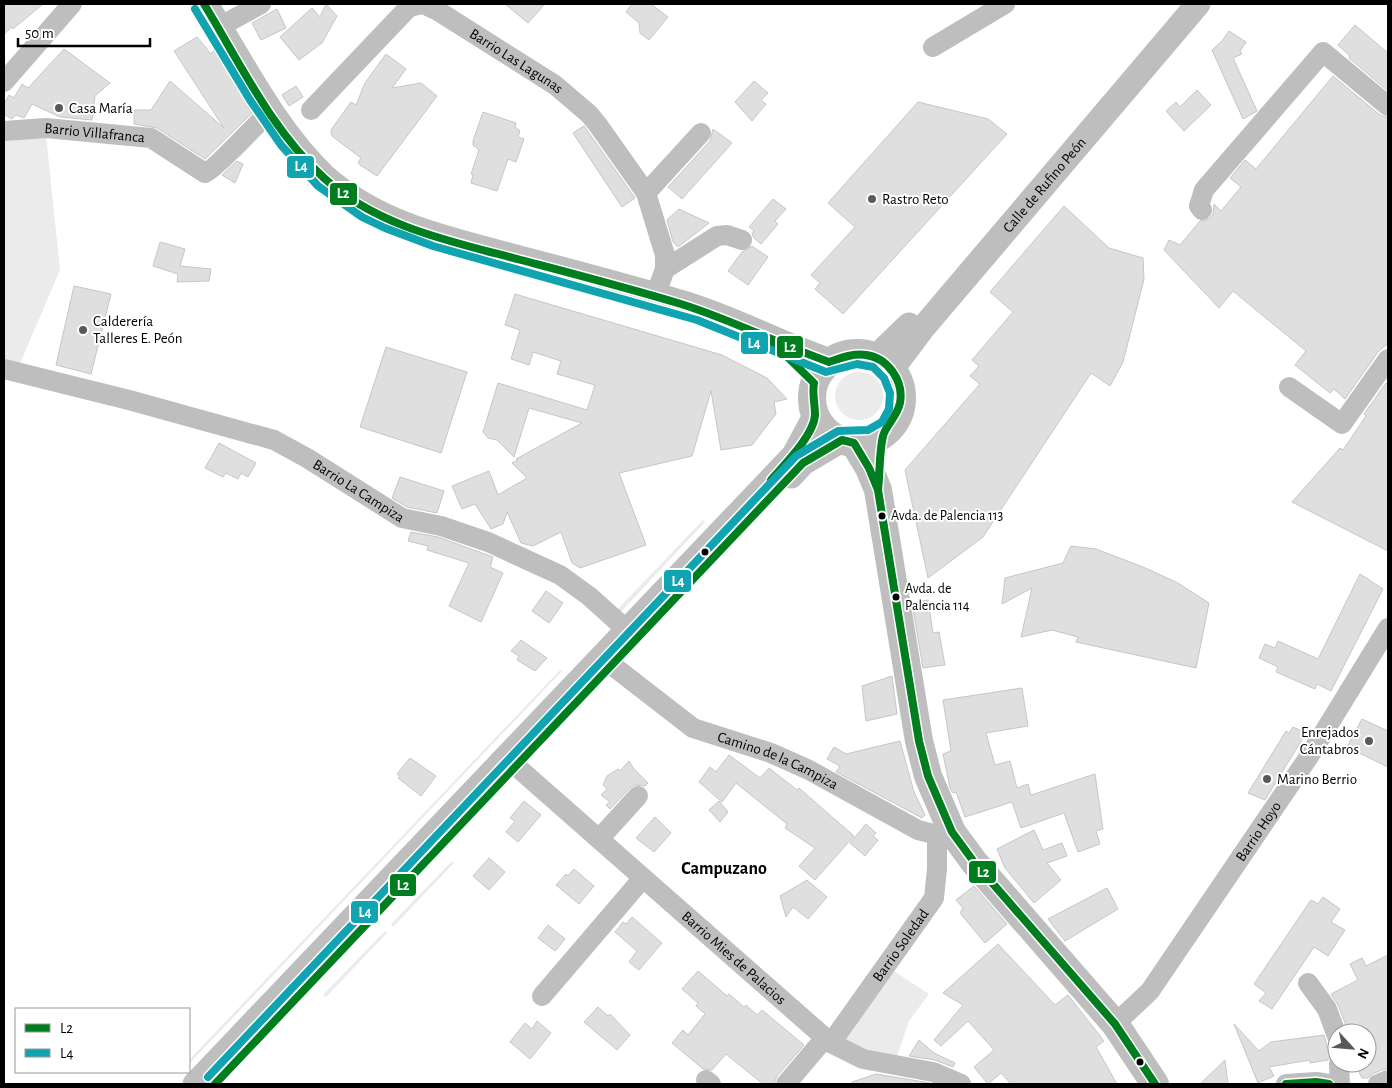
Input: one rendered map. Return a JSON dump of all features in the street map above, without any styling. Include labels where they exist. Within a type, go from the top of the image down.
[{"type":"highway","points":[[204,4],[270,111],[293,144],[325,178],[348,197],[381,216],[426,234],[655,296],[714,314],[770,340],[822,372]]},
{"type":"highway","points":[[848,442],[869,441],[882,435],[893,424],[900,411],[902,396],[899,382],[884,363],[852,353],[822,372],[812,394],[815,416],[822,427],[848,442],[869,468],[878,490],[919,741],[944,834],[974,862],[1115,1024],[1155,1084]]},
{"type":"highway","points":[[878,490],[882,435]]},
{"type":"main road","name":"Calle de Rufino Peón","points":[[884,363],[912,321],[1176,4]]},
{"type":"main road","name":"Calle de Rufino Peón","points":[[884,363],[922,329],[1198,4]]},
{"type":"main road","points":[[195,1084],[794,455],[815,416]]},
{"type":"main road","points":[[215,1084],[613,666],[802,463],[848,442]]},
{"type":"street","points":[[4,82],[72,4]]},
{"type":"street","points":[[218,27],[261,4]]},
{"type":"street","name":"Barrio Las Lagunas","points":[[311,110],[409,7],[423,4],[447,16],[555,85],[575,101],[598,125],[646,193],[665,255],[665,269],[655,296]]},
{"type":"street","points":[[933,47],[1005,4]]},
{"type":"street","points":[[1202,210],[1199,206],[1204,190],[1323,52],[1388,106]]},
{"type":"street","name":"Barrio Villafranca","points":[[4,131],[46,128],[151,138],[205,173],[212,170],[240,139],[270,111]]},
{"type":"street","points":[[646,193],[701,133]]},
{"type":"street","points":[[665,269],[717,236],[727,235],[742,240]]},
{"type":"street","points":[[1289,387],[1342,424],[1388,359]]},
{"type":"street","name":"Barrio La Campiza","points":[[4,369],[274,440],[307,458],[402,518],[441,526],[488,542],[560,575],[589,596],[628,631]]},
{"type":"street","name":"Barrio Hoyo","points":[[1115,1024],[1150,991],[1308,758],[1388,628]]},
{"type":"street","name":"Camino de la Campiza","points":[[613,666],[693,728],[771,753],[809,770],[918,830],[944,834]]},
{"type":"street","name":"Barrio Mies de Palacios","points":[[517,766],[828,1040],[863,1059],[932,1072],[961,1084]]},
{"type":"street","points":[[598,839],[638,796]]},
{"type":"street","name":"Barrio Soledad","points":[[828,1040],[934,898],[937,869],[944,834]]},
{"type":"street","points":[[542,996],[642,878]]},
{"type":"street","points":[[1308,983],[1326,1009],[1332,1023]]},
{"type":"street","points":[[786,1084],[828,1040]]},
{"type":"street","points":[[1378,1084],[1388,1080]]},
{"type":"street","points":[[1286,1084],[1316,1082],[1329,1084]]},
{"type":"shaded area","points":[[4,135],[46,135],[60,270],[19,366],[4,363]]},
{"type":"shaded area","points":[[859,372],[868,374],[876,379],[881,387],[883,396],[881,405],[876,413],[868,418],[859,420],[850,418],[842,413],[837,405],[835,396],[837,387],[842,379],[850,374]]},
{"type":"shaded area","points":[[703,520],[705,522],[617,616],[614,613]]},
{"type":"shaded area","points":[[560,670],[562,671],[190,1063],[190,1059]]},
{"type":"shaded area","points":[[452,861],[454,863],[393,927],[391,924]]},
{"type":"shaded area","points":[[385,931],[387,933],[326,997],[323,995]]},
{"type":"shaded area","points":[[889,968],[929,994],[909,1021],[896,1059],[858,1050],[845,1040]]},
{"type":"building","points":[[4,4],[43,4],[13,29],[12,27],[4,34]]},
{"type":"building","points":[[326,4],[337,16],[322,43],[299,60],[280,37],[312,8],[320,17]]},
{"type":"building","points":[[505,4],[545,4],[528,23]]},
{"type":"building","points":[[632,4],[651,4],[668,17],[649,40],[640,33],[639,23],[626,12]]},
{"type":"building","points":[[277,9],[286,28],[261,40],[252,23]]},
{"type":"building","points":[[1355,25],[1388,53],[1388,91],[1349,58],[1350,56],[1338,45]]},
{"type":"building","points":[[1229,31],[1246,42],[1240,51],[1242,54],[1233,58],[1257,111],[1243,119],[1212,50]]},
{"type":"building","points":[[197,37],[211,54],[214,50],[252,113],[205,159],[157,128],[134,124],[134,110],[151,110],[170,81],[224,128],[174,51]]},
{"type":"building","points":[[64,49],[110,83],[95,96],[92,120],[60,117],[32,104],[24,118],[16,115],[12,119],[4,114],[4,104],[9,95],[14,98],[22,84],[28,88]]},
{"type":"building","points":[[386,54],[406,69],[392,88],[421,83],[437,96],[377,176],[360,165],[358,162],[361,158],[332,136],[331,130],[351,102],[356,105],[365,83]]},
{"type":"building","points":[[1333,76],[1380,115],[1388,118],[1388,343],[1378,352],[1345,399],[1334,389],[1330,393],[1295,365],[1306,351],[1233,291],[1219,308],[1164,250],[1169,240],[1180,245],[1200,221],[1209,219],[1213,214],[1214,204],[1221,211],[1241,187],[1230,178],[1245,160],[1256,169]]},
{"type":"building","points":[[754,81],[768,93],[761,100],[766,104],[752,121],[735,102]]},
{"type":"building","points":[[296,86],[303,97],[289,106],[282,95]]},
{"type":"building","points":[[1197,90],[1211,105],[1184,131],[1166,111],[1176,102],[1180,107]]},
{"type":"building","name":"Rastro Reto","points":[[918,102],[988,119],[1007,134],[843,314],[815,289],[820,283],[811,275],[855,227],[828,203]]},
{"type":"building","points":[[483,112],[516,123],[515,127],[520,131],[518,137],[524,139],[516,162],[508,159],[497,191],[471,183],[473,175],[471,174],[479,150],[473,145],[473,141]]},
{"type":"building","points":[[584,126],[635,198],[622,207],[573,133]]},
{"type":"building","points":[[713,129],[732,143],[682,199],[668,187],[710,141]]},
{"type":"building","points":[[237,161],[243,164],[235,183],[222,175]]},
{"type":"building","points":[[773,199],[786,209],[775,221],[778,224],[761,244],[754,238],[752,234],[754,231],[749,227]]},
{"type":"building","points":[[1064,206],[1109,248],[1143,258],[1144,279],[1123,362],[1110,386],[1091,373],[983,537],[928,578],[905,470],[980,384],[970,376],[979,366],[972,360],[1013,312],[990,292]]},
{"type":"building","points":[[679,209],[709,223],[678,247],[673,242],[667,220]]},
{"type":"building","points":[[160,242],[185,249],[180,266],[211,269],[209,281],[177,282],[178,274],[153,266]]},
{"type":"building","points":[[752,246],[768,257],[748,285],[728,271],[742,252]]},
{"type":"building","name":"Calderería Talleres E. Peón","points":[[74,286],[111,294],[91,374],[56,365]]},
{"type":"building","points":[[515,294],[722,355],[767,378],[787,399],[774,402],[776,414],[752,445],[721,450],[711,391],[692,456],[619,473],[646,545],[580,568],[572,563],[561,532],[533,546],[521,543],[507,512],[503,524],[491,529],[475,504],[462,509],[452,486],[489,471],[498,495],[527,478],[512,463],[518,460],[516,459],[582,423],[529,408],[514,457],[497,440],[488,438],[483,432],[498,383],[587,410],[595,385],[557,374],[561,361],[533,352],[529,365],[511,359],[520,330],[505,325]]},
{"type":"building","points":[[386,347],[467,372],[441,453],[360,427]]},
{"type":"building","points":[[1386,383],[1388,385],[1388,551],[1292,502],[1340,448],[1343,450],[1366,416],[1364,414]]},
{"type":"building","points":[[219,443],[256,463],[248,477],[241,473],[238,479],[226,473],[223,477],[205,468]]},
{"type":"building","points":[[400,477],[444,491],[437,513],[407,507],[392,498]]},
{"type":"building","points":[[411,532],[438,537],[493,557],[490,567],[503,573],[481,622],[449,606],[469,563],[427,550],[428,546],[408,541]]},
{"type":"building","points":[[1071,546],[1096,549],[1143,567],[1178,583],[1209,603],[1196,668],[1076,642],[1078,637],[1052,630],[1021,637],[1032,588],[1002,604],[1005,578],[1063,563]]},
{"type":"building","points":[[1360,574],[1383,589],[1331,691],[1317,684],[1315,689],[1276,672],[1278,667],[1259,658],[1265,644],[1275,648],[1278,641],[1318,659]]},
{"type":"building","points":[[546,591],[563,603],[549,623],[532,611]]},
{"type":"building","points":[[928,600],[933,633],[939,632],[945,665],[923,668],[912,603]]},
{"type":"building","points":[[521,640],[547,658],[535,671],[517,660],[519,656],[511,651]]},
{"type":"building","points":[[892,676],[897,714],[866,721],[862,686]]},
{"type":"building","points":[[1022,688],[1028,726],[986,733],[995,765],[1010,761],[1017,788],[1028,784],[1031,795],[1095,774],[1103,829],[1096,831],[1100,844],[1078,852],[1064,813],[1021,828],[1012,802],[965,817],[956,792],[953,793],[950,788],[943,754],[951,751],[943,700]]},
{"type":"building","name":"Enrejados Cántabros","points":[[1362,719],[1388,731],[1388,767],[1347,747]]},
{"type":"building","points":[[1293,727],[1306,733],[1265,800],[1248,793],[1286,731],[1289,733]]},
{"type":"building","points":[[900,741],[914,792],[925,815],[922,818],[836,772],[840,766],[827,759],[834,747],[846,754]]},
{"type":"building","points":[[729,755],[760,778],[769,768],[797,790],[799,788],[854,836],[815,880],[799,866],[815,848],[785,828],[787,824],[736,783],[722,802],[699,782],[710,767],[716,772]]},
{"type":"building","points":[[410,758],[436,776],[421,796],[398,778],[400,776],[397,774]]},
{"type":"building","points":[[629,761],[648,783],[645,786],[635,785],[630,788],[610,809],[606,805],[610,802],[601,795],[607,789],[603,785],[607,776],[618,769],[620,771]]},
{"type":"building","points":[[524,801],[541,815],[518,842],[506,832],[515,821],[510,818]]},
{"type":"building","points":[[719,801],[728,812],[720,822],[709,810]]},
{"type":"building","points":[[655,817],[671,833],[654,852],[636,838]]},
{"type":"building","points":[[866,824],[876,833],[873,836],[878,840],[865,856],[850,843]]},
{"type":"building","points":[[1034,830],[1043,850],[1062,843],[1067,856],[1047,863],[1061,880],[1034,903],[1005,868],[997,849]]},
{"type":"building","points":[[489,858],[505,872],[489,890],[473,876]]},
{"type":"building","points":[[574,869],[594,886],[579,904],[556,885],[566,874],[568,876]]},
{"type":"building","points":[[807,880],[827,897],[808,919],[793,907],[786,917],[780,896]]},
{"type":"building","points":[[974,886],[1007,924],[985,943],[960,913],[963,908],[956,900]]},
{"type":"building","points":[[1107,888],[1118,909],[1065,941],[1048,919]]},
{"type":"building","points":[[1323,897],[1340,909],[1331,922],[1345,930],[1328,956],[1314,947],[1272,1009],[1259,1001],[1266,993],[1254,984],[1311,900],[1318,904]]},
{"type":"building","points":[[632,917],[662,943],[639,970],[629,962],[637,951],[615,932],[623,922],[626,924]]},
{"type":"building","points":[[548,925],[565,939],[555,951],[538,938]]},
{"type":"building","points":[[998,944],[1055,1005],[1068,995],[1104,1041],[1096,1047],[1117,1084],[1011,1084],[1001,1073],[988,1084],[974,1067],[994,1050],[968,1021],[941,1046],[934,1040],[963,1005],[943,993]]},
{"type":"building","points":[[1388,955],[1388,1068],[1377,1072],[1377,1023],[1345,1023],[1331,994],[1358,980],[1350,964],[1362,958],[1366,966]]},
{"type":"building","points":[[698,971],[727,996],[729,994],[757,1015],[762,1010],[804,1045],[777,1076],[774,1084],[763,1084],[726,1054],[712,1070],[703,1069],[672,1043],[683,1030],[688,1035],[705,1014],[696,1006],[698,1003],[682,989]]},
{"type":"building","points":[[598,1007],[608,1016],[610,1014],[630,1035],[617,1050],[584,1022]]},
{"type":"building","points":[[537,1021],[551,1033],[530,1059],[510,1042],[525,1023],[532,1029]]},
{"type":"building","points":[[1234,1024],[1259,1051],[1271,1042],[1324,1035],[1327,1046],[1327,1060],[1310,1063],[1310,1060],[1269,1067],[1274,1076],[1258,1083]]},
{"type":"building","points":[[919,1040],[934,1053],[955,1063],[953,1067],[935,1060],[909,1056]]},
{"type":"building","points":[[1225,1060],[1228,1084],[1200,1084]]},
{"type":"building","points":[[1360,1073],[1374,1073],[1368,1078],[1362,1078]]},
{"type":"building","points":[[876,1074],[931,1084],[852,1084],[852,1082]]},
{"type":"transit line","name":"L2","points":[[204,4],[258,95],[288,139],[324,178],[345,195],[368,209],[392,221],[443,239],[681,304],[719,317],[829,362],[856,355],[866,355],[881,361],[893,372],[901,395],[899,408],[883,436],[878,490]]},
{"type":"transit line","name":"L4","points":[[195,9],[250,100],[281,145],[318,186],[362,217],[433,246],[697,320],[826,372],[857,364],[873,367],[884,378],[890,393],[889,409],[882,422],[868,430],[838,431],[796,456],[208,1077]]},
{"type":"transit line","name":"L2","points":[[770,340],[814,383],[815,415],[810,431],[804,440],[771,480]]},
{"type":"transit line","name":"L2","points":[[215,1084],[803,463],[842,440],[854,443],[869,468],[878,490],[919,741],[928,776],[952,832],[974,862],[1115,1024],[1155,1084]]},
{"type":"transit line","name":"L2","points":[[1286,1084],[1316,1082],[1329,1084]]},
{"type":"place","name":"Casa María","points":[[59,108]]},
{"type":"place","name":"Rastro Reto","points":[[872,199]]},
{"type":"place","name":"Calderería Talleres E. Peón","points":[[83,330]]},
{"type":"place","name":"Avda. de Palencia 113","points":[[882,516]]},
{"type":"place","name":"Avda. de Palencia 114","points":[[896,597]]},
{"type":"place","name":"Enrejados Cántabros","points":[[1369,741]]},
{"type":"place","name":"Marino Berrio","points":[[1267,779]]},
{"type":"district","name":"Campuzano","points":[[724,869]]}]
